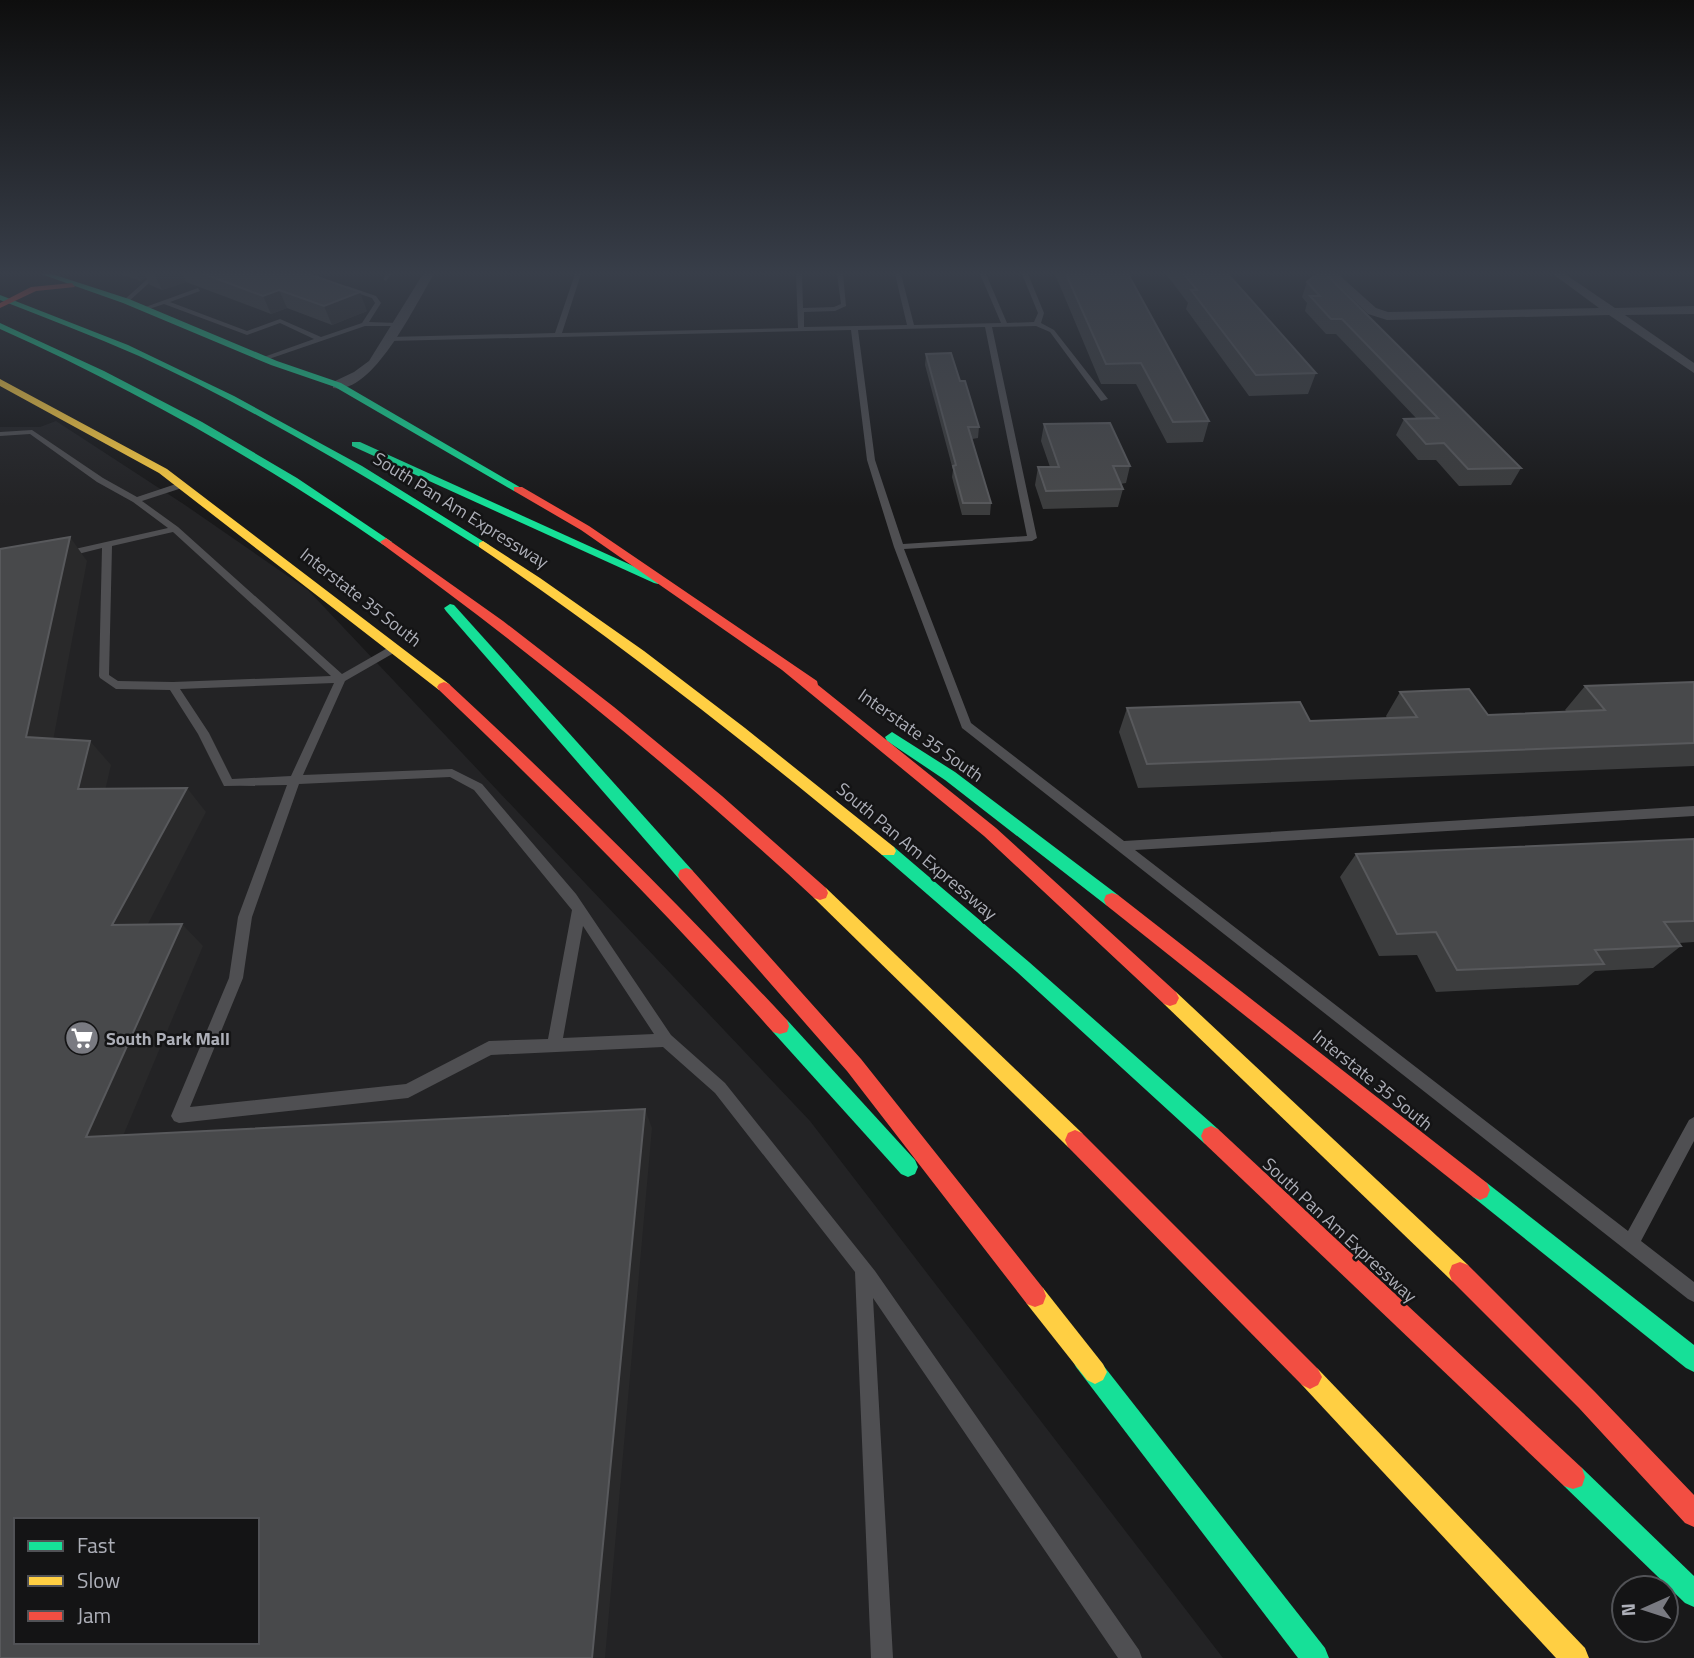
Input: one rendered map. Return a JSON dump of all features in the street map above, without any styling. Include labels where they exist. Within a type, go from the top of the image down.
[{"type":"main road","points":[[58,351],[95,368],[245,450],[389,542],[481,609],[658,750],[827,899],[1098,1159],[1340,1408],[1575,1658]]},
{"type":"main road","name":"South Pan Am Expressway","points":[[133,351],[313,440],[493,550],[608,630],[769,752],[906,864],[1204,1128],[1694,1594]]},
{"type":"main road","points":[[137,351],[204,373],[322,428]]},
{"type":"main road","name":"Interstate 35 South","points":[[245,351],[338,385],[585,528],[657,580],[950,776],[1176,948],[1694,1360]]},
{"type":"main road","name":"Interstate 35 South","points":[[0,382],[163,471],[455,695],[688,925],[919,1179]]},
{"type":"main road","points":[[346,439],[657,580]]},
{"type":"main road","points":[[389,542],[854,1065],[1095,1371],[1315,1658]]},
{"type":"main road","points":[[786,666],[990,832],[1170,998],[1439,1252],[1587,1400],[1694,1514]]},
{"type":"main road","points":[[938,1199],[1095,1371]]},
{"type":"street","points":[[338,385],[359,375],[374,363],[381,351]]},
{"type":"street","points":[[1669,351],[1694,369]]},
{"type":"lane","points":[[263,359],[283,351]]},
{"type":"lane","points":[[856,351],[871,460],[899,547],[966,725],[1694,1293]]},
{"type":"lane","points":[[899,547],[1032,538],[993,351]]},
{"type":"lane","points":[[1068,351],[1104,399]]},
{"type":"lane","points":[[0,434],[32,432],[175,528],[341,679]]},
{"type":"lane","points":[[136,500],[182,485]]},
{"type":"lane","points":[[58,556],[107,547],[175,528]]},
{"type":"lane","points":[[107,547],[104,676],[116,685],[173,686],[341,679],[396,648]]},
{"type":"lane","points":[[341,679],[295,780],[245,917],[236,978],[179,1116],[408,1091],[489,1048],[666,1040]]},
{"type":"lane","points":[[173,686],[203,733],[228,783],[452,773],[478,787],[579,909],[666,1040],[720,1088],[863,1270],[1131,1658]]},
{"type":"lane","points":[[1122,846],[1694,811]]},
{"type":"lane","points":[[554,1045],[579,909]]},
{"type":"lane","points":[[1631,1243],[1694,1125]]},
{"type":"lane","points":[[863,1270],[882,1658]]},
{"type":"shaded area","points":[[56,421],[308,590],[810,1121],[1223,1658],[0,1658],[0,427],[40,427]]},
{"type":"building","points":[[1100,351],[1171,351],[1209,421],[1173,422],[1141,363],[1106,364]]},
{"type":"building","points":[[1238,351],[1297,351],[1316,373],[1256,375]]},
{"type":"building","points":[[1373,351],[1404,351],[1521,468],[1468,469],[1444,443],[1426,444],[1404,419],[1438,418]]},
{"type":"building","points":[[951,353],[960,381],[965,381],[979,427],[968,427],[991,503],[963,503],[953,466],[956,465],[926,354]]},
{"type":"building","points":[[1110,423],[1130,466],[1113,466],[1123,489],[1046,491],[1038,467],[1059,467],[1044,424]]},
{"type":"building","name":"South Park Mall","points":[[70,537],[26,737],[90,741],[78,789],[187,788],[112,925],[182,924],[86,1137],[645,1109],[592,1658],[0,1658],[0,549]]},
{"type":"building","points":[[1694,682],[1694,743],[1147,764],[1127,708],[1300,702],[1310,721],[1417,717],[1400,692],[1469,689],[1488,715],[1605,710],[1585,686]]},
{"type":"building","points":[[1694,839],[1694,921],[1664,922],[1681,946],[1595,950],[1604,964],[1457,970],[1436,932],[1397,934],[1356,854]]},
{"type":"traffic: fast","points":[[56,351],[150,398],[246,451],[386,542]]},
{"type":"traffic: fast","points":[[134,351],[274,420],[359,468],[483,545]]},
{"type":"traffic: fast","points":[[246,351],[338,385],[518,489]]},
{"type":"traffic: fast","points":[[356,444],[658,580]]},
{"type":"traffic: fast","points":[[450,608],[686,875]]},
{"type":"traffic: fast","points":[[892,737],[950,776],[1112,900]]},
{"type":"traffic: fast","points":[[888,851],[1023,967],[1211,1136]]},
{"type":"traffic: fast","points":[[780,1026],[908,1167]]},
{"type":"traffic: fast","points":[[1480,1190],[1694,1360]]},
{"type":"traffic: fast","points":[[1084,1359],[1315,1658]]},
{"type":"traffic: fast","points":[[1573,1477],[1694,1594]]},
{"type":"traffic: slow","points":[[0,382],[163,471],[444,687]]},
{"type":"traffic: slow","points":[[483,545],[536,580],[690,692],[888,851]]},
{"type":"traffic: slow","points":[[820,893],[1075,1140]]},
{"type":"traffic: slow","points":[[1170,998],[1460,1273]]},
{"type":"traffic: slow","points":[[1035,1296],[1095,1372]]},
{"type":"traffic: slow","points":[[1310,1377],[1575,1658]]},
{"type":"traffic: jam","points":[[518,489],[585,528],[812,684]]},
{"type":"traffic: jam","points":[[386,542],[499,624],[609,710],[716,800],[820,893]]},
{"type":"traffic: jam","points":[[786,666],[990,832],[1170,998]]},
{"type":"traffic: jam","points":[[444,687],[549,785],[688,925],[780,1026]]},
{"type":"traffic: jam","points":[[686,875],[854,1065],[1035,1296]]},
{"type":"traffic: jam","points":[[1112,900],[1480,1190]]},
{"type":"traffic: jam","points":[[1211,1136],[1573,1477]]},
{"type":"traffic: jam","points":[[1075,1140],[1310,1377]]},
{"type":"traffic: jam","points":[[1460,1273],[1587,1400],[1694,1514]]},
{"type":"place","name":"South Park Mall","points":[[82,1038]]}]
